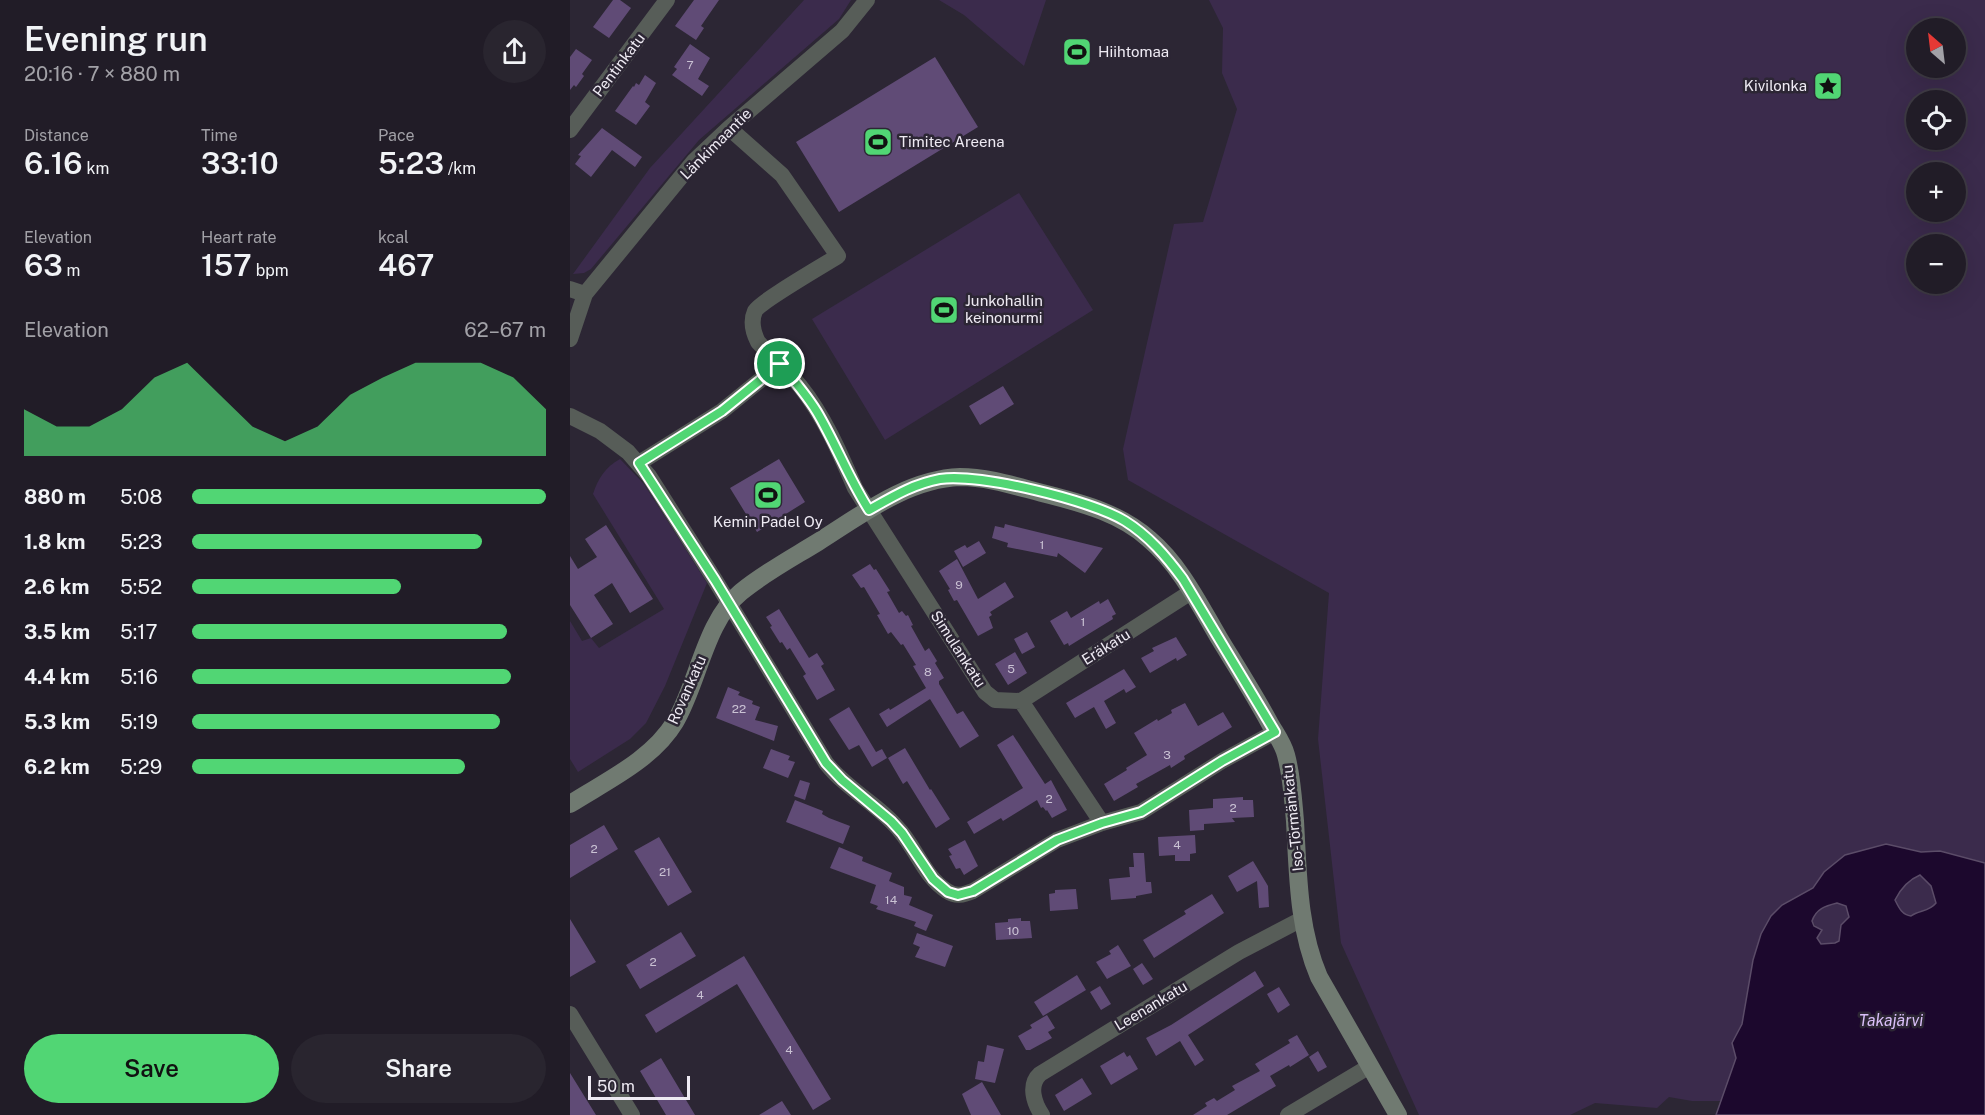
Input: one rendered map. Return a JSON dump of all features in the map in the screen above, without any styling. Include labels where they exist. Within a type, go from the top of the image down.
[{"type":"street","name":"Pentinkatu","points":[[570,130],[667,0]]},
{"type":"street","name":"Länkimaantie","points":[[570,339],[578,292],[694,161],[842,31],[867,0]]},
{"type":"street","name":"Simulankatu","points":[[729,128],[783,175],[838,256],[757,308],[752,319],[754,334],[758,342],[801,388],[816,410],[839,451],[855,488],[985,692],[995,700],[1021,701]]},
{"type":"street","points":[[639,463],[722,411],[780,364]]},
{"type":"street","points":[[570,416],[600,431],[639,463],[833,772],[891,821],[906,838],[927,872],[948,892],[958,895],[973,891],[1046,846],[1102,823],[1141,812],[1222,761],[1275,732]]},
{"type":"street","name":"Iso-Törmänkatu","points":[[729,604],[753,583],[869,510],[924,482],[963,477],[997,482],[1100,509],[1124,520],[1149,538],[1167,556],[1191,592],[1285,751],[1292,782],[1302,919],[1311,956],[1319,977],[1398,1115]]},
{"type":"street","name":"Eräkatu","points":[[1021,701],[1191,592]]},
{"type":"street","name":"Rovankatu","points":[[570,804],[640,759],[663,738],[675,721],[703,652],[729,604]]},
{"type":"street","points":[[1021,701],[1102,823]]},
{"type":"street","name":"Leenankatu","points":[[1042,1115],[1037,1108],[1033,1093],[1035,1080],[1040,1074],[1239,952],[1302,919]]},
{"type":"street","points":[[570,1014],[632,1115]]},
{"type":"street","points":[[1288,1115],[1370,1066]]},
{"type":"shaded area","points":[[804,0],[851,0],[839,19],[699,140],[591,269],[584,273],[573,274],[650,168]]},
{"type":"shaded area","points":[[939,0],[1046,0],[1024,66],[964,15]]},
{"type":"shaded area","points":[[1209,0],[1985,0],[1985,863],[1940,851],[1921,852],[1886,845],[1845,855],[1824,872],[1813,888],[1782,905],[1771,916],[1761,934],[1753,960],[1742,1024],[1732,1043],[1736,1058],[1721,1101],[1692,1101],[1669,1097],[1657,1108],[1595,1103],[1570,1115],[1419,1115],[1341,943],[1318,739],[1329,593],[1128,480],[1123,449],[1174,224],[1203,222],[1237,109],[1222,73],[1223,28]]},
{"type":"shaded area","points":[[1019,193],[1093,310],[885,440],[812,319]]},
{"type":"shaded area","points":[[620,459],[644,484],[707,583],[665,686],[646,723],[630,739],[578,772],[570,759],[570,621],[582,641],[591,638],[599,648],[664,609],[593,494],[603,474]]},
{"type":"shaded area","points":[[1920,875],[1931,886],[1936,903],[1911,916],[1901,911],[1895,900],[1905,885]]},
{"type":"shaded area","points":[[1837,903],[1846,906],[1849,917],[1841,925],[1839,941],[1821,944],[1817,938],[1817,928],[1812,921],[1821,909]]},
{"type":"water","name":"Takajärvi","points":[[1886,844],[1921,852],[1940,851],[1985,863],[1985,1115],[1716,1115],[1736,1058],[1732,1043],[1742,1024],[1753,960],[1761,934],[1771,916],[1782,905],[1813,888],[1824,872],[1845,855]],"holes":[[[1920,875],[1931,886],[1936,903],[1911,916],[1901,911],[1895,900],[1905,885]],[[1837,903],[1846,906],[1849,917],[1841,925],[1839,941],[1821,944],[1817,938],[1822,930],[1814,926],[1812,921],[1822,909]]]},
{"type":"building","points":[[613,0],[620,0],[631,8],[609,38],[593,27]]},
{"type":"building","points":[[694,0],[719,0],[701,26],[704,28],[696,40],[675,26]]},
{"type":"building","points":[[690,44],[710,58],[698,79],[709,86],[702,96],[672,75],[677,69],[674,67]]},
{"type":"building","points":[[576,49],[592,60],[576,87],[574,85],[570,90],[570,57]]},
{"type":"building","points":[[935,57],[978,127],[839,212],[796,142]]},
{"type":"building","points":[[645,75],[656,83],[645,102],[650,106],[636,125],[615,111],[633,86],[636,83],[639,85]]},
{"type":"building","points":[[602,128],[642,157],[635,167],[612,150],[591,177],[575,164],[581,156],[578,155]]},
{"type":"building","points":[[1003,386],[1014,404],[980,425],[969,406]]},
{"type":"building","name":"Kemin Padel Oy","points":[[779,459],[805,502],[757,532],[730,488]]},
{"type":"building","points":[[1005,524],[1103,548],[1085,573],[1058,553],[1057,557],[1007,547],[1008,543],[992,538],[995,526],[1004,528]]},
{"type":"building","points":[[606,525],[653,599],[630,613],[612,583],[594,595],[613,624],[591,638],[570,605],[570,556],[578,569],[597,557],[585,539]]},
{"type":"building","points":[[979,541],[986,553],[963,567],[954,551],[965,545],[967,548]]},
{"type":"building","points":[[957,559],[978,599],[1005,582],[1014,597],[990,612],[992,615],[989,617],[993,628],[978,636],[957,600],[954,601],[939,571]]},
{"type":"building","points":[[870,564],[874,570],[876,569],[890,591],[887,592],[899,613],[902,611],[906,616],[908,615],[913,625],[911,626],[925,651],[929,648],[937,661],[935,663],[944,678],[939,681],[939,684],[957,714],[963,711],[979,736],[960,748],[930,699],[887,727],[879,714],[889,708],[890,710],[926,688],[903,644],[901,645],[891,632],[888,634],[877,615],[880,614],[864,587],[861,588],[852,575]]},
{"type":"building","points":[[1108,599],[1116,614],[1112,616],[1113,619],[1069,646],[1068,643],[1064,645],[1050,621],[1067,611],[1071,618],[1099,601],[1100,604]]},
{"type":"building","points":[[779,609],[809,658],[817,653],[824,664],[821,666],[835,690],[817,700],[803,676],[806,674],[790,648],[787,650],[782,642],[780,643],[770,627],[772,626],[766,617]]},
{"type":"building","points":[[1027,632],[1035,647],[1022,654],[1014,639]]},
{"type":"building","points":[[1176,637],[1187,655],[1177,661],[1176,658],[1150,673],[1141,658],[1154,651],[1152,648]]},
{"type":"building","points":[[1015,652],[1027,673],[1008,685],[995,664]]},
{"type":"building","points":[[1124,669],[1136,687],[1126,693],[1124,689],[1104,701],[1116,723],[1106,729],[1094,707],[1075,718],[1066,703]]},
{"type":"building","points":[[728,687],[740,692],[738,695],[753,701],[752,704],[760,707],[755,720],[778,726],[774,741],[716,718]]},
{"type":"building","points":[[1185,703],[1198,726],[1223,712],[1232,727],[1184,756],[1185,759],[1171,768],[1170,765],[1136,784],[1138,787],[1114,801],[1104,784],[1147,755],[1134,733],[1172,713],[1171,710]]},
{"type":"building","points":[[849,707],[876,752],[882,749],[887,758],[872,767],[859,745],[849,750],[829,719]]},
{"type":"building","points":[[1013,735],[1045,784],[1051,780],[1067,810],[1052,818],[1047,810],[1041,808],[1037,800],[1003,821],[1001,818],[974,834],[967,822],[1023,788],[997,745]]},
{"type":"building","points":[[905,748],[950,819],[936,828],[907,781],[903,784],[888,758]]},
{"type":"building","points":[[771,749],[790,756],[788,760],[795,762],[788,778],[763,768]]},
{"type":"building","points":[[800,780],[810,783],[805,800],[794,796]]},
{"type":"building","points":[[1243,797],[1243,800],[1253,800],[1254,817],[1232,818],[1235,822],[1204,824],[1204,830],[1190,831],[1189,810],[1213,808],[1213,799]]},
{"type":"building","points":[[795,800],[823,811],[822,814],[829,818],[850,826],[843,844],[786,822]]},
{"type":"building","points":[[604,825],[618,849],[570,878],[570,845]]},
{"type":"building","points":[[1195,835],[1196,853],[1190,854],[1190,861],[1175,861],[1175,855],[1159,856],[1158,837]]},
{"type":"building","points":[[659,837],[692,892],[668,906],[634,851]]},
{"type":"building","points":[[965,840],[978,866],[964,875],[960,868],[956,869],[948,849]]},
{"type":"building","points":[[839,847],[863,857],[862,861],[892,873],[889,881],[904,887],[904,895],[912,897],[909,905],[933,915],[926,931],[914,926],[916,922],[876,909],[878,906],[870,903],[876,885],[830,868]]},
{"type":"building","points":[[1133,853],[1144,853],[1146,882],[1151,882],[1152,893],[1136,896],[1136,898],[1111,900],[1109,879],[1130,877],[1129,867],[1134,867]]},
{"type":"building","points":[[1253,861],[1268,886],[1269,907],[1259,908],[1257,881],[1237,892],[1228,876]]},
{"type":"building","points":[[1076,889],[1078,909],[1050,911],[1049,894],[1055,893],[1055,890]]},
{"type":"building","points":[[1212,894],[1224,913],[1154,958],[1143,940],[1186,914],[1184,911]]},
{"type":"building","points":[[1021,918],[1021,921],[1030,921],[1032,938],[996,940],[995,923]]},
{"type":"building","points":[[570,919],[596,962],[570,977]]},
{"type":"building","points":[[681,932],[696,956],[640,989],[626,965]]},
{"type":"building","points":[[917,933],[953,946],[945,967],[915,957],[920,947],[913,944]]},
{"type":"building","points":[[1118,945],[1131,966],[1107,979],[1096,962],[1111,954],[1109,951]]},
{"type":"building","points":[[744,956],[831,1099],[813,1110],[737,984],[656,1033],[645,1015]]},
{"type":"building","points":[[1142,963],[1153,979],[1143,985],[1133,969]]},
{"type":"building","points":[[1255,971],[1264,986],[1188,1035],[1204,1060],[1195,1066],[1180,1041],[1156,1056],[1146,1038],[1171,1025]]},
{"type":"building","points":[[1077,975],[1086,990],[1043,1016],[1034,1002]]},
{"type":"building","points":[[1100,986],[1111,1004],[1101,1010],[1090,992]]},
{"type":"building","points":[[1279,987],[1290,1005],[1278,1013],[1267,994]]},
{"type":"building","points":[[1047,1015],[1055,1028],[1048,1032],[1052,1038],[1026,1050],[1018,1036],[1032,1028],[1030,1025]]},
{"type":"building","points":[[1297,1035],[1309,1055],[1270,1076],[1276,1086],[1227,1115],[1193,1115],[1207,1106],[1205,1103],[1214,1098],[1217,1101],[1235,1090],[1232,1086],[1260,1071],[1255,1064],[1290,1043],[1288,1040]]},
{"type":"building","points":[[987,1045],[1004,1049],[995,1083],[975,1079],[978,1061],[984,1062]]},
{"type":"building","points":[[1318,1051],[1327,1067],[1318,1072],[1309,1057]]},
{"type":"building","points":[[1124,1052],[1127,1057],[1130,1055],[1138,1069],[1111,1085],[1100,1066]]},
{"type":"building","points":[[661,1058],[695,1115],[666,1115],[640,1071]]},
{"type":"building","points":[[570,1073],[596,1115],[570,1115]]},
{"type":"building","points":[[1082,1078],[1092,1094],[1064,1111],[1055,1095]]},
{"type":"building","points":[[982,1082],[1001,1115],[971,1115],[962,1094]]},
{"type":"building","points":[[782,1101],[791,1115],[759,1115]]},
{"type":"place","name":"Hiihtomaa","points":[[1077,52]]},
{"type":"place","name":"Kivilonka","points":[[1828,86]]},
{"type":"place","name":"Timitec Areena","points":[[878,142]]},
{"type":"place","name":"Junkohallin keinonurmi","points":[[944,310]]},
{"type":"place","name":"Kemin Padel Oy","points":[[768,495]]},
{"type":"route","points":[[780,364],[816,410],[839,451],[855,488],[869,510],[924,482],[963,477],[997,482],[1100,509],[1124,520],[1149,538],[1167,556],[1183,579],[1275,732],[1222,761],[1131,817],[1102,823],[1057,840],[964,895],[953,894],[943,888],[927,872],[910,844],[891,821],[833,772],[826,763],[715,580],[650,476],[639,463],[722,411],[780,364]]}]
